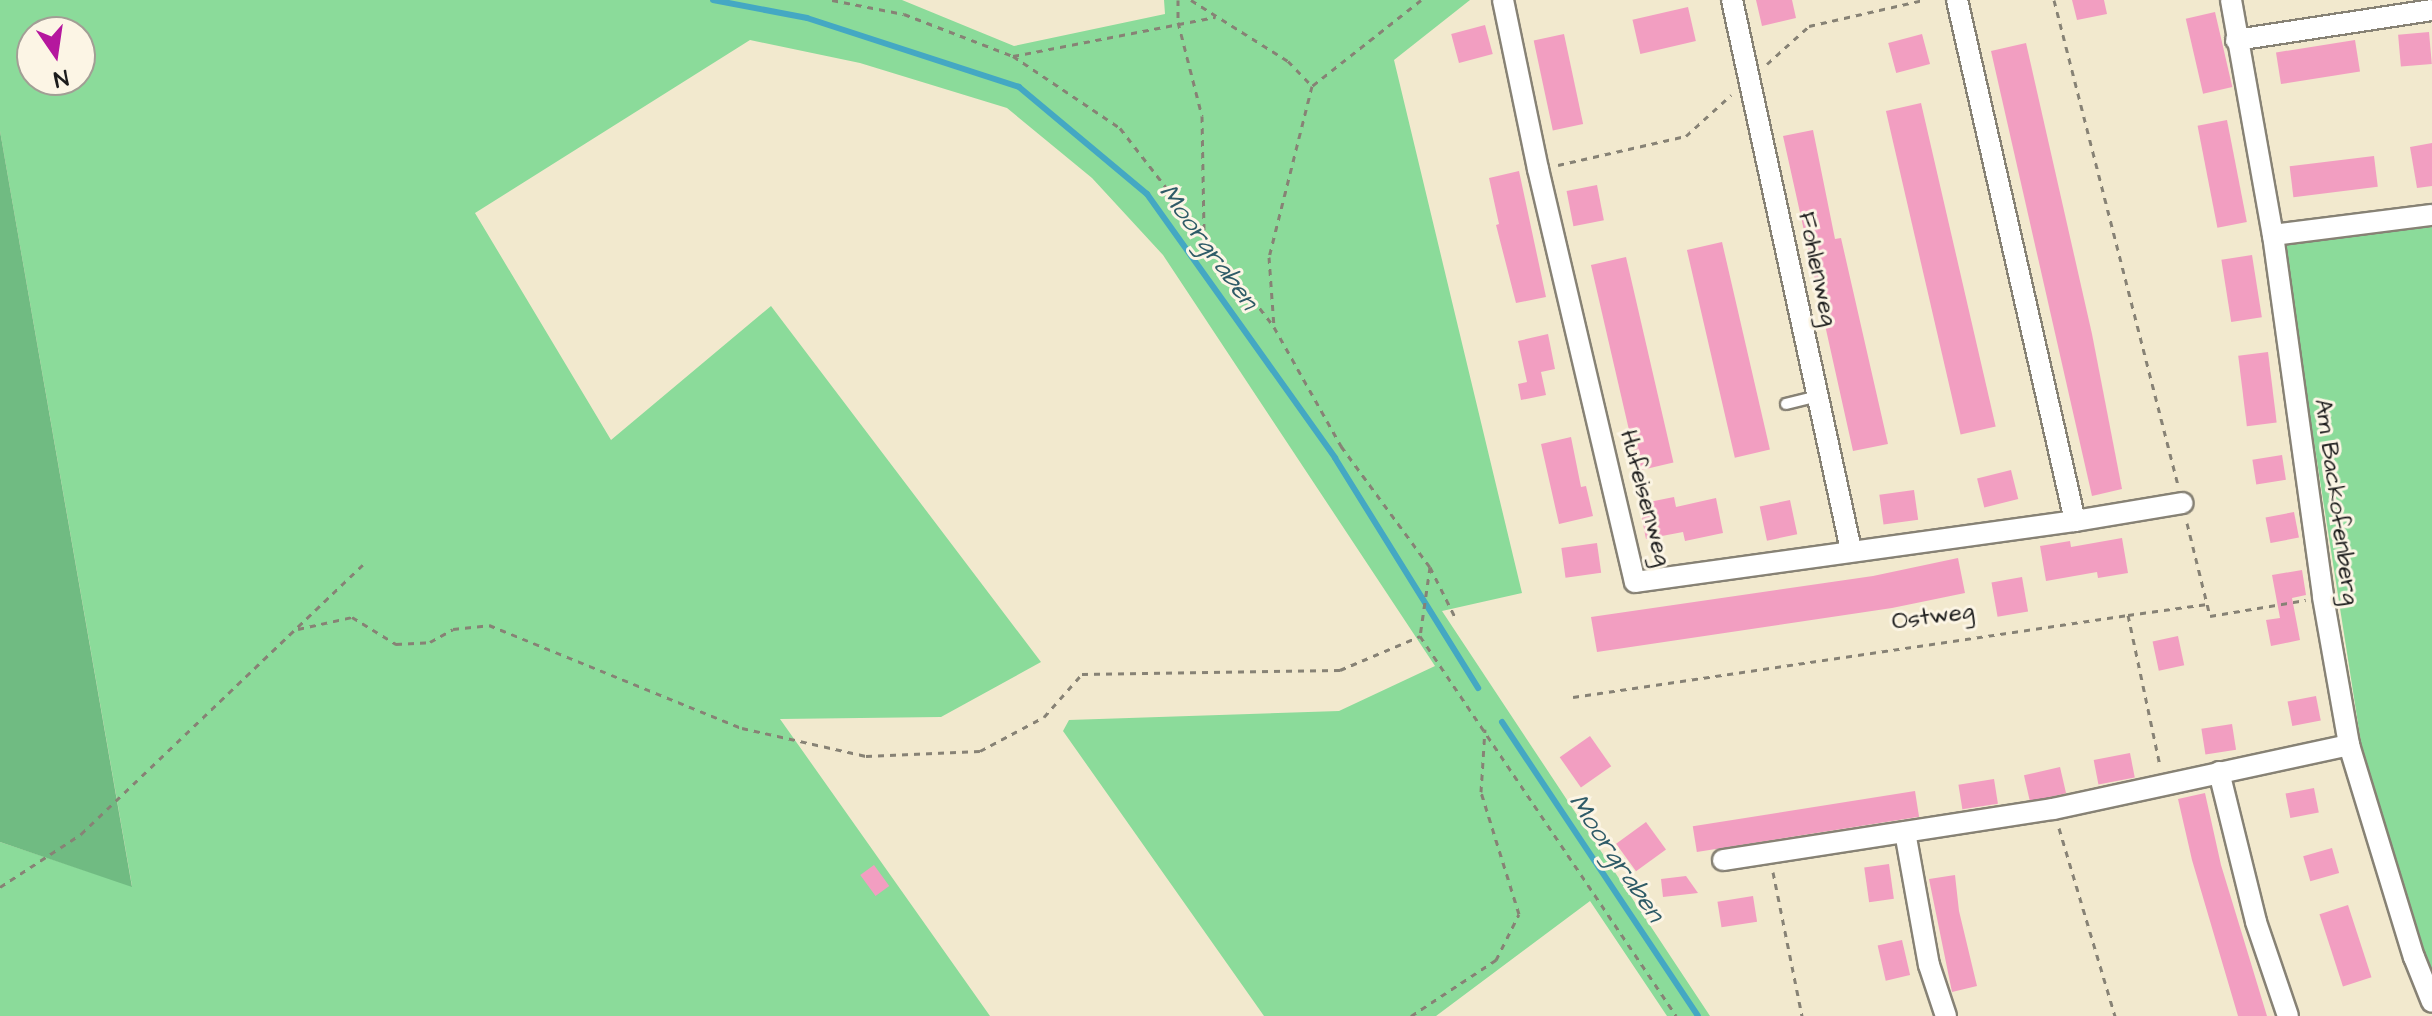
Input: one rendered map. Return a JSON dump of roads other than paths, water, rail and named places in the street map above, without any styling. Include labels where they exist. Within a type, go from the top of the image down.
[{"type":"street","name":"Hufeisenweg","points":[[1503,0],[1538,169],[1635,582],[2075,521],[2182,503]]},
{"type":"street","name":"Fohlenweg","points":[[1732,0],[1851,550]]},
{"type":"street","points":[[1957,0],[2075,521]]},
{"type":"street","name":"Am Backofenberg","points":[[2231,0],[2273,235],[2323,597],[2349,745],[2414,957],[2432,1002]]},
{"type":"street","points":[[2236,40],[2432,10]]},
{"type":"street","points":[[2273,235],[2432,215]]},
{"type":"street","points":[[1723,860],[2053,809],[2349,745]]},
{"type":"street","points":[[2219,772],[2256,922],[2288,1016]]},
{"type":"street","points":[[1905,832],[1929,965],[1946,1016]]},
{"type":"lane","points":[[1786,404],[1818,396]]},
{"type":"waterway","name":"Moorgraben","points":[[713,0],[807,18],[1019,87],[1147,194],[1335,458],[1478,688]]},
{"type":"waterway","name":"Moorgraben","points":[[1502,722],[1698,1016]]}]
